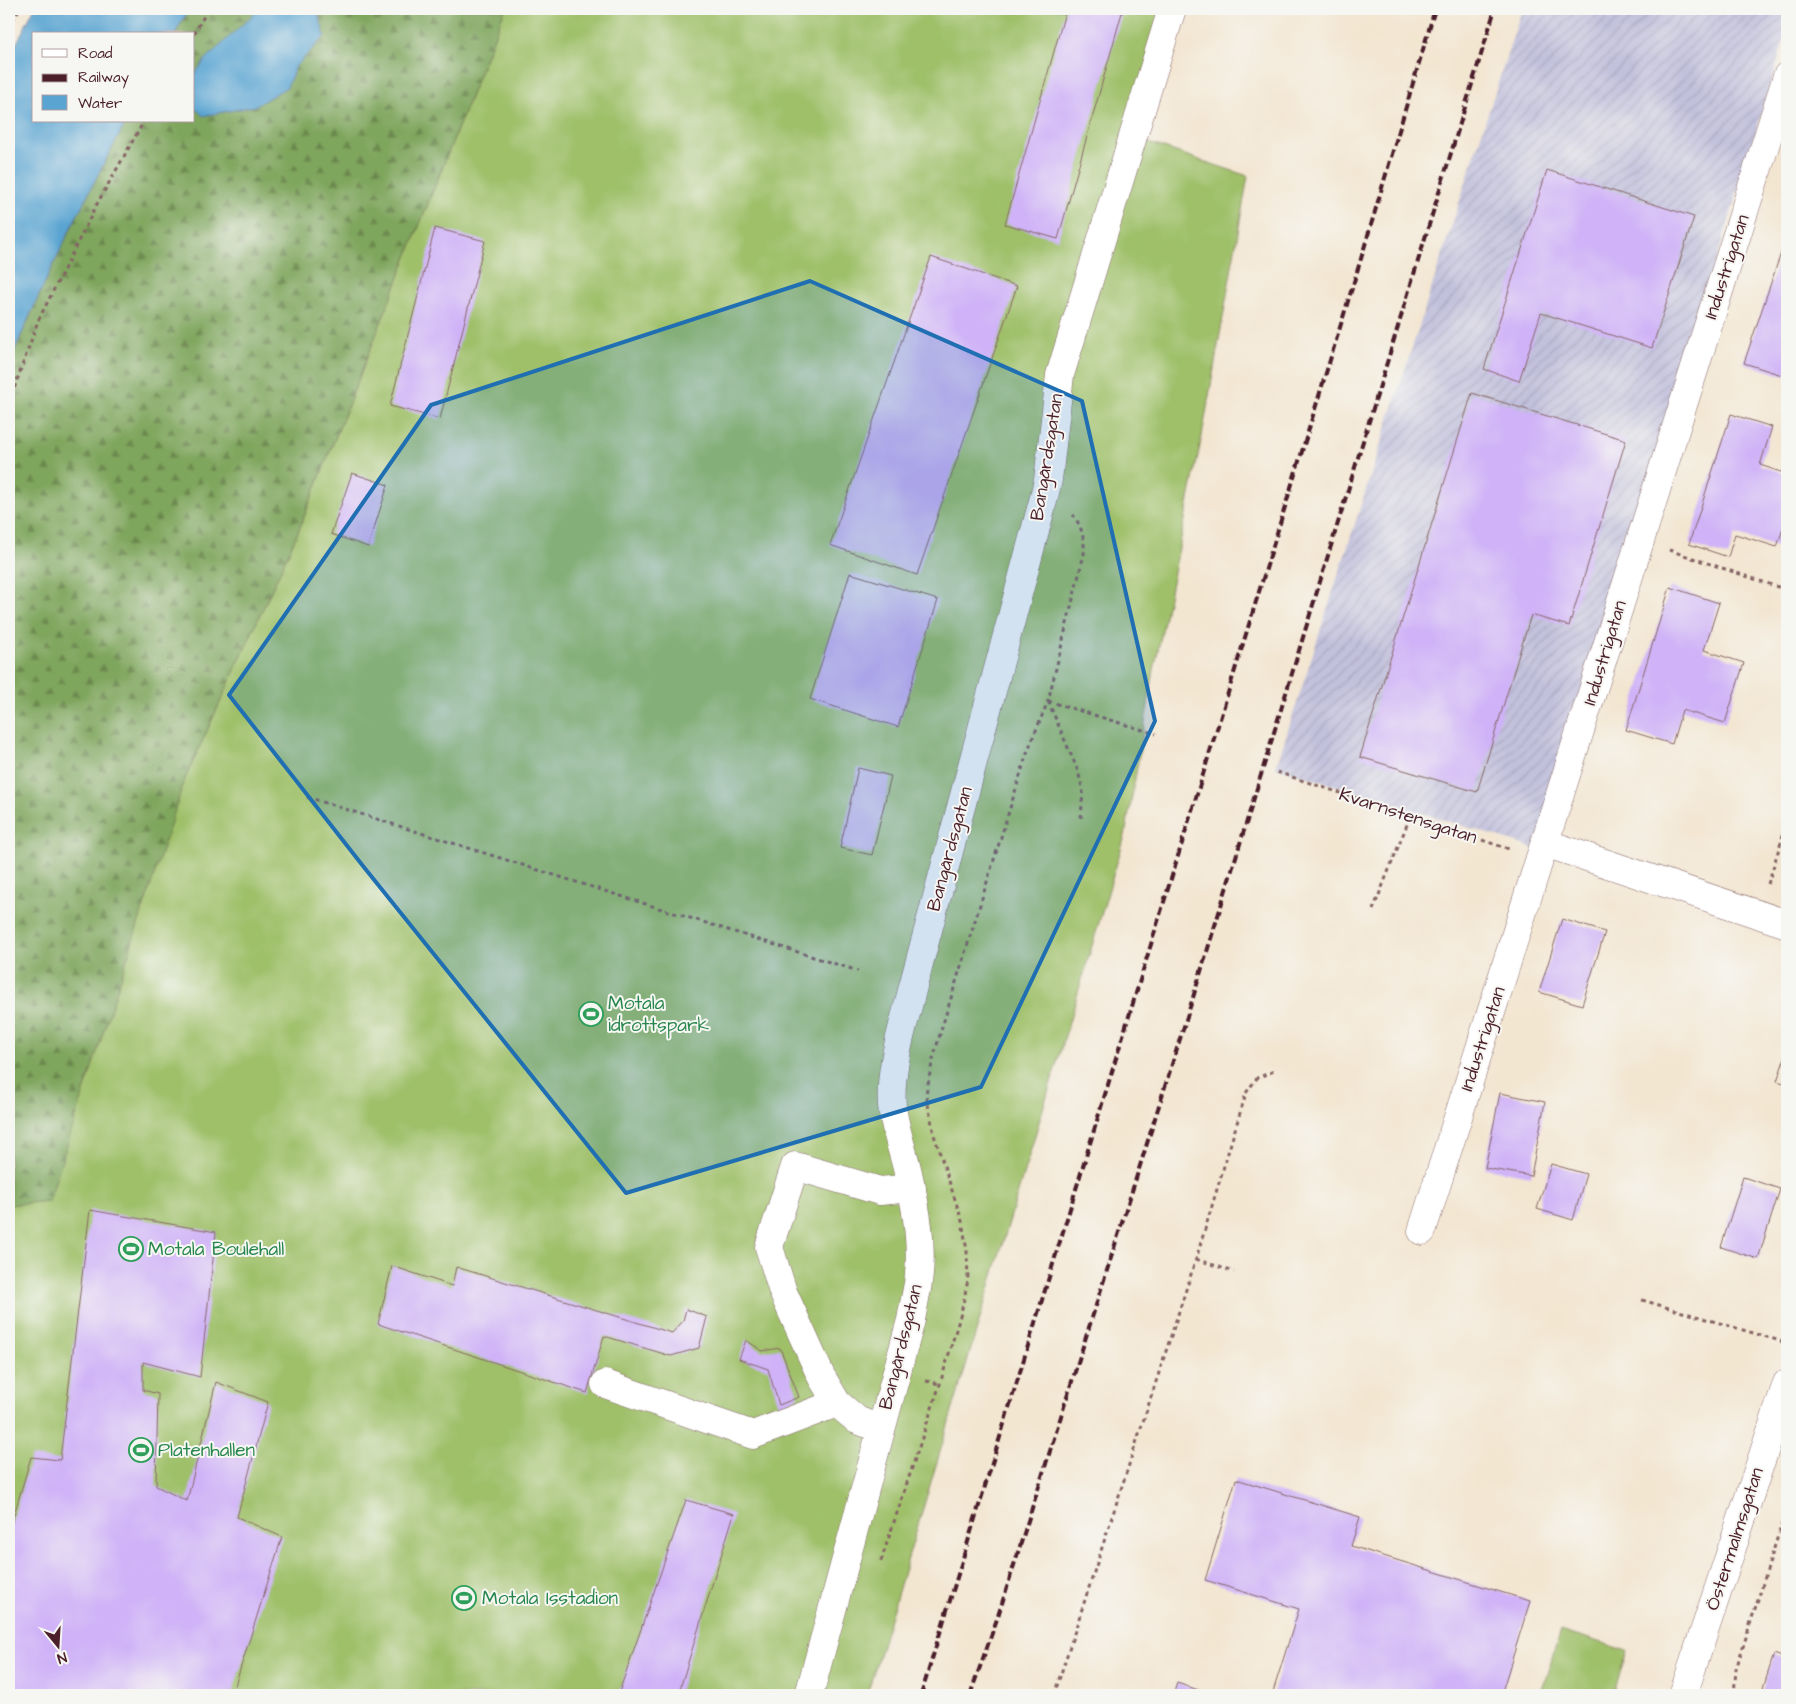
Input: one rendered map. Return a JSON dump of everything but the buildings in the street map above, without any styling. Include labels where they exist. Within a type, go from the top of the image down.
[{"type":"street","name":"Bangårdsgatan","points":[[809,1695],[911,1320],[918,1282],[920,1254],[917,1215],[912,1188],[896,1130],[892,1105],[892,1081],[897,1055],[916,977],[1043,501],[1048,480],[1060,375],[1172,9]]},
{"type":"street","name":"Industrigatan","points":[[1422,1231],[1787,76]]},
{"type":"street","points":[[1542,851],[1787,924]]},
{"type":"street","points":[[881,1429],[857,1420],[837,1403],[821,1376],[782,1292],[769,1247],[795,1166],[880,1191],[912,1188]]},
{"type":"street","name":"Östermalmsgatan","points":[[1684,1695],[1787,1383]]},
{"type":"street","points":[[605,1384],[753,1435],[837,1403]]},
{"type":"path","points":[[9,28],[19,9]]},
{"type":"path","points":[[195,32],[208,9]]},
{"type":"path","points":[[9,403],[38,321],[97,204],[143,122]]},
{"type":"path","points":[[1043,501],[1068,509],[1077,519],[1085,541],[1084,554],[1048,700],[1078,771],[1083,791],[1081,818]]},
{"type":"path","points":[[1640,541],[1787,590]]},
{"type":"path","points":[[1048,700],[1156,734]]},
{"type":"path","name":"Kvarnstensgatan","points":[[1277,772],[1410,817],[1542,851]]},
{"type":"path","points":[[307,797],[858,971]]},
{"type":"path","points":[[1373,910],[1410,817]]},
{"type":"path","points":[[1758,914],[1787,822]]},
{"type":"path","points":[[1054,1695],[1196,1260],[1246,1093],[1258,1078],[1274,1070]]},
{"type":"path","points":[[1196,1260],[1234,1272]]},
{"type":"path","points":[[1642,1300],[1787,1343]]},
{"type":"path","points":[[1734,1695],[1736,1669],[1787,1507]]},
{"type":"highlighted area","points":[[810,281],[1082,401],[1155,721],[981,1087],[626,1193],[363,866],[229,695],[431,405]]},
{"type":"shaded area","points":[[1522,9],[1787,9],[1787,31],[1536,849],[1276,767]]},
{"type":"green space","points":[[189,9],[505,9],[298,532],[185,779],[49,1201],[9,1205],[9,364],[65,241],[126,122],[195,122],[195,32],[176,32]]},
{"type":"green space","name":"Motala idrottspark","points":[[505,9],[1172,9],[1128,136],[1248,176],[1202,436],[1154,670],[1125,836],[867,1695],[9,1695],[9,1192],[185,779],[298,532]]},
{"type":"green space","points":[[1561,1630],[1627,1651],[1613,1695],[1540,1695]]},
{"type":"water","points":[[34,9],[189,9],[176,32],[32,32],[32,122],[126,122],[65,241],[9,364],[9,58]]},
{"type":"water","points":[[259,9],[317,9],[325,36],[296,66],[287,87],[255,106],[203,116],[195,108],[195,74],[205,60]]},
{"type":"railway","points":[[921,1695],[1360,262],[1435,9]]},
{"type":"railway","points":[[970,1695],[997,1619],[1191,1004],[1495,9]]},
{"type":"place","name":"Motala idrottspark","points":[[591,1014]]},
{"type":"place","name":"Motala Boulehall","points":[[131,1249]]},
{"type":"place","name":"Platenhallen","points":[[141,1450]]},
{"type":"place","name":"Motala Isstadion","points":[[464,1598]]}]
